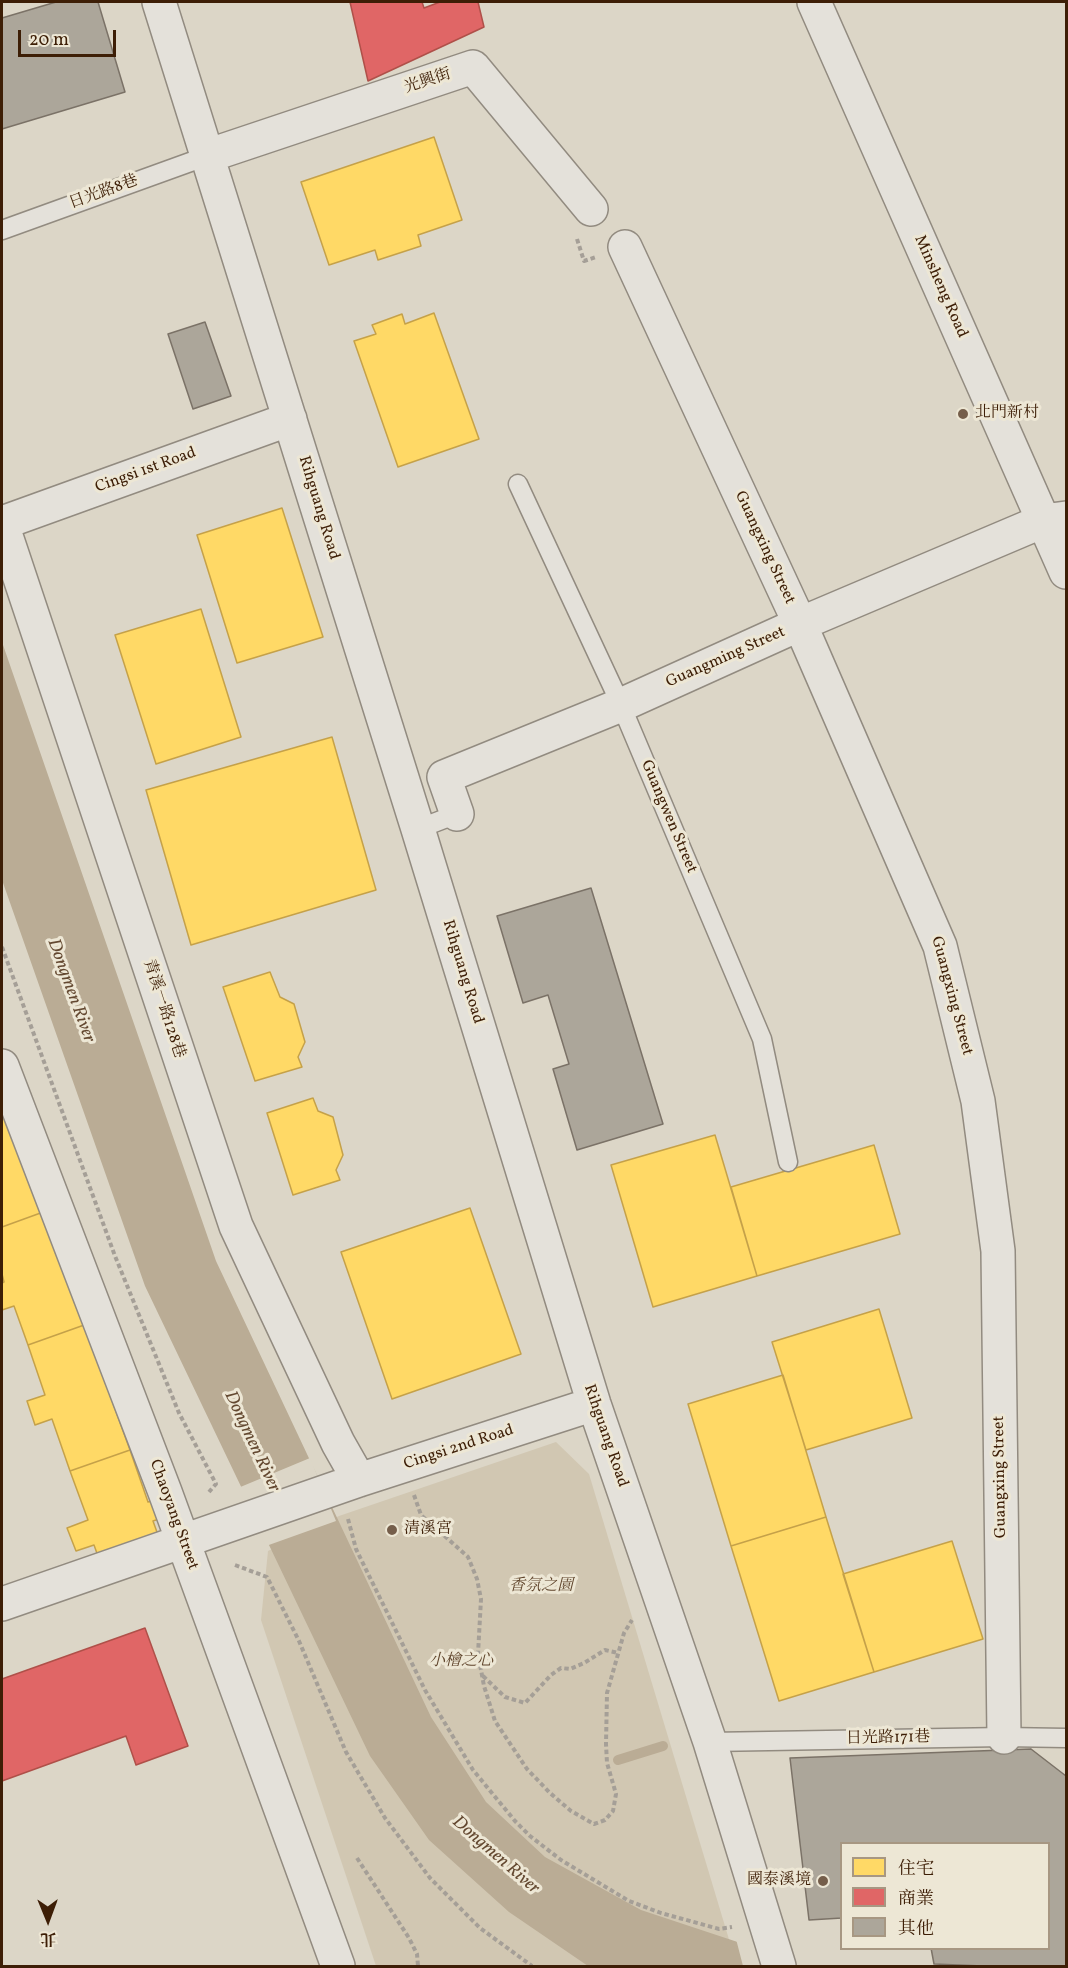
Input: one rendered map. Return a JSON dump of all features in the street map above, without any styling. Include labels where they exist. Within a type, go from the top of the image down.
[{"type":"street","name":"Rihguang Road","points":[[159,2],[418,828],[594,1404],[710,1742],[775,1953]]},
{"type":"street","name":"Minsheng Road","points":[[814,2],[1055,520],[1066,572]]},
{"type":"street","name":"光興街","points":[[207,156],[472,67],[591,209]]},
{"type":"street","name":"Guangxing Street","points":[[625,247],[800,624],[940,946],[978,1101],[998,1251],[1005,1737]]},
{"type":"street","name":"Cingsi 1st Road","points":[[2,524],[290,419]]},
{"type":"street","name":"Guangming Street","points":[[458,814],[444,777],[621,705],[800,624],[1055,520]]},
{"type":"street","name":"青溪一路128巷","points":[[2,524],[236,1226],[333,1432],[359,1480]]},
{"type":"street","name":"Chaoyang Street","points":[[2,1066],[183,1542],[338,1966]]},
{"type":"street","name":"Cingsi 2nd Road","points":[[183,1542],[252,1518],[335,1502],[359,1480],[594,1404]]},
{"type":"street","points":[[2,1604],[183,1542]]},
{"type":"lane","name":"日光路8巷","points":[[2,230],[207,156]]},
{"type":"lane","name":"Guangwen Street","points":[[518,483],[621,705],[762,1039],[788,1162]]},
{"type":"lane","points":[[418,828],[458,814]]},
{"type":"lane","name":"日光路171巷","points":[[710,1742],[1066,1738]]},
{"type":"path","points":[[2,947],[115,1256],[179,1413],[216,1484],[209,1492]]},
{"type":"path","points":[[412,1489],[421,1515],[468,1557],[477,1579],[481,1599],[478,1654],[495,1721],[527,1769],[550,1793],[571,1811],[594,1824],[605,1820],[613,1811],[616,1794],[607,1764],[605,1721],[607,1693],[624,1633],[633,1618]]},
{"type":"path","points":[[335,1502],[425,1690],[473,1770],[514,1821],[561,1860],[629,1901],[661,1913],[719,1929],[736,1926]]},
{"type":"path","points":[[235,1565],[267,1577],[299,1641],[346,1752],[385,1818],[430,1878],[480,1928],[532,1966]]},
{"type":"path","points":[[482,1675],[505,1696],[525,1703],[551,1675],[561,1668],[570,1669],[605,1650],[618,1653]]},
{"type":"path","points":[[357,1858],[409,1938],[417,1954],[418,1966]]},
{"type":"green space","name":"小檜之心","points":[[556,1442],[589,1474],[737,1966],[376,1966],[261,1620],[268,1551],[339,1516]]},
{"type":"water","name":"Dongmen River","points":[[2,642],[216,1261],[431,1717],[486,1802],[545,1857],[641,1910],[810,1966],[588,1966],[509,1912],[429,1840],[370,1756],[145,1286],[2,880]]},
{"type":"pier","points":[[310,1458],[336,1521],[266,1546],[238,1488]]},
{"type":"pier","points":[[736,1939],[811,1964],[813,1966],[743,1966]]},
{"type":"building: 住宅","points":[[434,137],[462,220],[418,235],[421,246],[378,260],[375,250],[329,265],[301,182]]},
{"type":"building: 住宅","points":[[434,313],[479,439],[398,467],[354,341],[376,334],[372,325],[402,314],[405,324]]},
{"type":"building: 住宅","points":[[282,508],[323,637],[237,663],[197,535]]},
{"type":"building: 住宅","points":[[201,609],[241,737],[156,764],[115,635]]},
{"type":"building: 住宅","points":[[332,737],[376,890],[191,945],[146,790]]},
{"type":"building: 住宅","points":[[270,972],[280,997],[294,1004],[305,1042],[298,1057],[302,1067],[255,1081],[223,987]]},
{"type":"building: 住宅","points":[[313,1098],[318,1111],[333,1117],[343,1155],[336,1170],[340,1180],[293,1195],[267,1113]]},
{"type":"building: 住宅","points":[[2,1100],[46,1211],[2,1227]]},
{"type":"building: 住宅","points":[[715,1135],[757,1276],[653,1307],[611,1165]]},
{"type":"building: 住宅","points":[[874,1145],[900,1234],[757,1276],[731,1187]]},
{"type":"building: 住宅","points":[[470,1208],[521,1354],[392,1399],[341,1252]]},
{"type":"building: 住宅","points":[[46,1211],[87,1324],[28,1345],[14,1306],[2,1310],[2,1283],[4,1282],[2,1227]]},
{"type":"building: 住宅","points":[[879,1309],[912,1418],[806,1450],[772,1342]]},
{"type":"building: 住宅","points":[[87,1324],[122,1391],[110,1395],[130,1450],[70,1471],[52,1419],[35,1425],[27,1401],[45,1395],[28,1345]]},
{"type":"building: 住宅","points":[[783,1375],[826,1517],[731,1546],[688,1404]]},
{"type":"building: 住宅","points":[[130,1450],[148,1502],[156,1500],[162,1518],[153,1521],[168,1563],[108,1584],[94,1545],[76,1551],[67,1528],[88,1520],[70,1471]]},
{"type":"building: 住宅","points":[[826,1517],[874,1672],[779,1701],[731,1546]]},
{"type":"building: 住宅","points":[[952,1541],[983,1639],[874,1672],[843,1574]]},
{"type":"building: 商業","points":[[350,2],[422,2],[424,8],[440,2],[478,2],[484,27],[368,81]]},
{"type":"building: 商業","points":[[145,1628],[188,1746],[136,1765],[126,1736],[2,1781],[2,1679]]},
{"type":"building: 其他","points":[[56,2],[98,2],[125,92],[2,129],[2,18]]},
{"type":"building: 其他","points":[[205,322],[231,396],[193,409],[168,334]]},
{"type":"building: 其他","points":[[591,888],[663,1124],[577,1150],[553,1069],[569,1064],[548,995],[523,1003],[497,916]]},
{"type":"building: 其他","name":"國泰溪境","points":[[1031,1749],[1066,1776],[1066,1966],[934,1964],[931,1950],[1050,1950],[1050,1842],[840,1842],[840,1918],[809,1920],[790,1758]]},
{"type":"waterway","points":[[618,1760],[663,1746]]},
{"type":"place","name":"北門新村","points":[[963,414]]},
{"type":"place","name":"清溪宮","points":[[392,1530]]},
{"type":"place","name":"國泰溪境","points":[[823,1881]]},
{"type":"park label","name":"香氛之園","points":[[541,1587]]}]
